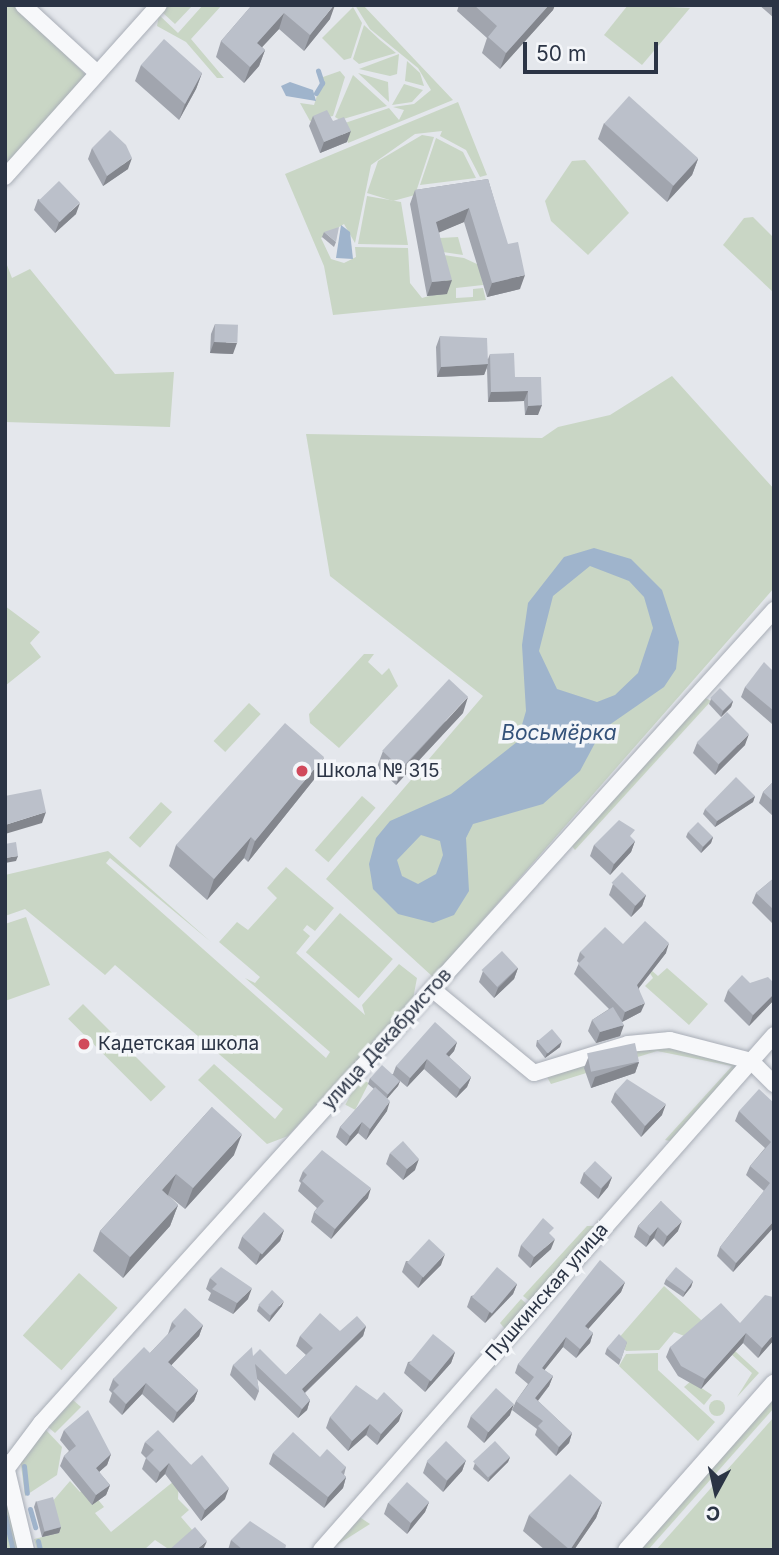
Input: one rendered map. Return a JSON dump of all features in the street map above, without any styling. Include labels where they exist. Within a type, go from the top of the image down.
[{"type":"street","points":[[23,5],[96,72]]},
{"type":"street","points":[[5,177],[96,72],[159,5]]},
{"type":"street","name":"улица Декабристов","points":[[6,1467],[774,610]]},
{"type":"street","points":[[432,989],[534,1073],[651,1040],[709,1046],[751,1061],[774,1084]]},
{"type":"street","name":"Пушкинская улица","points":[[321,1550],[774,1035]]},
{"type":"street","points":[[627,1550],[774,1383]]},
{"type":"street","points":[[6,1467],[26,1550]]},
{"type":"green space","points":[[5,5],[15,5],[86,75],[5,168]]},
{"type":"green space","points":[[168,5],[193,5],[175,24],[162,12]]},
{"type":"green space","points":[[203,5],[222,5],[191,39],[224,78],[217,78],[186,42],[157,26],[159,15],[178,33]]},
{"type":"green space","points":[[355,5],[363,5],[453,100],[348,143],[345,123],[389,108],[399,120],[404,110],[393,107],[414,104],[431,90],[418,68],[370,29]]},
{"type":"green space","points":[[628,5],[690,8],[642,65],[604,35]]},
{"type":"green space","points":[[353,7],[362,23],[351,58],[344,60],[322,38]]},
{"type":"green space","points":[[364,25],[396,53],[359,64],[353,59]]},
{"type":"green space","points":[[399,54],[397,74],[390,76],[359,69]]},
{"type":"green space","points":[[407,61],[420,73],[424,86],[405,81]]},
{"type":"green space","points":[[340,71],[345,77],[333,116],[310,121],[300,103],[314,105],[323,77]]},
{"type":"green space","points":[[358,73],[388,82],[389,102]]},
{"type":"green space","points":[[353,75],[387,106],[340,120],[335,117]]},
{"type":"green space","points":[[404,84],[423,90],[412,102],[392,105]]},
{"type":"green space","points":[[458,102],[487,175],[480,177],[466,150],[440,136],[442,131],[415,134],[371,165],[355,243],[344,224],[321,238],[331,259],[344,263],[356,257],[355,247],[408,248],[410,283],[422,298],[440,293],[437,254],[464,258],[479,265],[483,285],[456,288],[456,298],[473,297],[473,289],[483,288],[486,300],[333,315],[324,266],[285,174]]},
{"type":"green space","points":[[422,135],[434,137],[415,195],[393,201],[367,193],[378,161]]},
{"type":"green space","points":[[436,138],[463,152],[476,178],[420,185]]},
{"type":"green space","points":[[585,160],[629,213],[588,255],[551,221],[545,201],[572,161]]},
{"type":"green space","points":[[367,196],[401,202],[408,245],[358,244]]},
{"type":"green space","points":[[753,217],[774,238],[774,293],[723,245],[744,218]]},
{"type":"green space","points":[[458,237],[463,255],[436,251],[440,238]]},
{"type":"green space","points":[[5,260],[12,278],[30,269],[115,374],[174,372],[170,427],[5,422]]},
{"type":"green space","points":[[672,376],[774,489],[774,588],[433,977],[326,879],[483,696],[330,576],[306,434],[542,438],[558,427],[610,415]]},
{"type":"green space","points":[[5,606],[40,632],[30,643],[41,657],[5,686]]},
{"type":"green space","points":[[364,654],[374,654],[368,662],[382,675],[389,668],[398,686],[339,748],[310,723],[309,714]]},
{"type":"green space","points":[[704,697],[711,701],[575,850],[571,845]]},
{"type":"green space","points":[[249,703],[261,714],[225,752],[214,741]]},
{"type":"green space","points":[[362,796],[376,808],[328,862],[315,850]]},
{"type":"green space","points":[[161,802],[172,812],[140,848],[129,838]]},
{"type":"green space","points":[[108,851],[211,942],[110,858],[106,863],[326,1058],[330,1052],[245,978],[255,983],[260,977],[219,942],[237,922],[248,930],[277,898],[267,888],[286,867],[334,908],[315,931],[307,925],[303,930],[310,936],[296,953],[365,1015],[362,1005],[399,964],[417,978],[413,999],[288,1136],[267,1144],[198,1080],[214,1064],[275,1119],[283,1109],[115,965],[105,975],[25,909],[5,916],[5,875]]},
{"type":"green space","points":[[340,913],[393,959],[359,998],[306,952]]},
{"type":"green space","points":[[26,917],[50,985],[5,1001],[5,924]]},
{"type":"green space","points":[[644,964],[658,976],[667,968],[708,1004],[689,1025],[645,986],[653,978]]},
{"type":"green space","points":[[83,1004],[166,1087],[151,1102],[68,1019]]},
{"type":"green space","points":[[670,1045],[738,1065],[674,1142],[665,1140],[732,1066],[657,1051],[551,1084],[547,1077],[627,1049]]},
{"type":"green space","points":[[359,1078],[369,1083],[355,1110],[345,1105]]},
{"type":"green space","points":[[587,1226],[599,1226],[531,1302],[523,1296]]},
{"type":"green space","points":[[79,1273],[118,1308],[61,1370],[23,1335]]},
{"type":"green space","points":[[664,1286],[759,1373],[737,1397],[752,1373],[731,1354],[674,1332],[659,1350],[626,1351],[617,1340]]},
{"type":"green space","points":[[521,1299],[528,1305],[505,1329],[500,1323]]},
{"type":"green space","points":[[658,1353],[658,1370],[715,1422],[698,1441],[619,1366],[626,1354]]},
{"type":"green space","points":[[691,1381],[712,1395],[704,1405],[684,1387]]},
{"type":"green space","points":[[774,1397],[774,1408],[648,1550],[640,1550]]},
{"type":"green space","points":[[73,1400],[81,1407],[55,1433],[48,1427]]},
{"type":"green space","points":[[717,1400],[723,1402],[723,1414],[717,1416],[711,1414],[709,1408],[711,1402]]},
{"type":"green space","points":[[774,1417],[774,1550],[656,1550]]},
{"type":"green space","points":[[46,1430],[62,1447],[57,1475],[25,1496],[20,1458]]},
{"type":"green space","points":[[179,1477],[178,1499],[189,1510],[181,1517],[193,1531],[170,1550],[155,1540],[144,1550],[37,1550],[34,1539],[59,1533],[51,1503],[70,1481],[80,1492],[87,1486],[104,1507],[95,1513],[111,1532]]},
{"type":"green space","points":[[5,1499],[8,1505],[18,1550],[5,1550]]},
{"type":"green space","points":[[358,1516],[370,1524],[329,1550]]},
{"type":"water","points":[[290,82],[313,90],[316,101],[286,96],[281,86]]},
{"type":"water","points":[[341,225],[350,232],[353,259],[336,258]]},
{"type":"water","name":"Восьмёрка","points":[[594,548],[631,559],[662,590],[679,642],[676,669],[664,687],[602,730],[580,771],[543,804],[473,824],[466,838],[469,891],[454,915],[433,923],[398,914],[373,889],[369,864],[376,838],[390,821],[451,794],[517,742],[526,711],[522,645],[528,603],[564,557]],"holes":[[[590,566],[629,581],[644,597],[653,628],[638,673],[615,695],[597,702],[557,689],[539,651],[553,596]],[[421,835],[440,841],[443,855],[436,874],[418,884],[402,876],[397,860]]]},
{"type":"building","points":[[252,5],[334,5],[310,35],[284,13],[257,43],[265,50],[250,67],[221,41]]},
{"type":"building","points":[[474,5],[549,5],[506,53],[488,37],[497,26]]},
{"type":"building","points":[[164,39],[202,73],[185,104],[141,65]]},
{"type":"building","points":[[629,96],[698,158],[673,186],[604,123]]},
{"type":"building","points":[[327,110],[333,121],[344,117],[351,131],[324,142],[313,116]]},
{"type":"building","points":[[110,130],[126,145],[132,158],[107,176],[92,148]]},
{"type":"building","points":[[488,179],[508,244],[518,242],[525,275],[492,283],[469,208],[436,222],[452,280],[432,282],[415,190]]},
{"type":"building","points":[[59,181],[80,203],[60,222],[39,200]]},
{"type":"building","points":[[339,227],[336,242],[324,232]]},
{"type":"building","points":[[215,324],[238,325],[237,343],[214,342]]},
{"type":"building","points":[[440,336],[487,338],[488,364],[441,367]]},
{"type":"building","points":[[514,353],[515,377],[541,377],[542,405],[528,406],[528,391],[491,392],[490,354]]},
{"type":"building","points":[[764,662],[774,672],[774,711],[745,687]]},
{"type":"building","points":[[449,679],[468,697],[401,768],[382,751]]},
{"type":"building","points":[[720,688],[733,701],[723,711],[710,698]]},
{"type":"building","points":[[727,712],[749,734],[719,764],[697,742]]},
{"type":"building","points":[[285,723],[324,757],[255,841],[251,837],[214,879],[176,845]]},
{"type":"building","points":[[736,777],[755,796],[717,821],[705,809]]},
{"type":"building","points":[[774,781],[774,802],[763,792]]},
{"type":"building","points":[[41,789],[46,812],[5,825],[5,796]]},
{"type":"building","points":[[619,820],[635,830],[630,836],[635,841],[614,864],[594,845]]},
{"type":"building","points":[[698,822],[713,837],[703,847],[688,832]]},
{"type":"building","points":[[16,842],[18,856],[5,858],[5,844]]},
{"type":"building","points":[[622,872],[646,895],[635,906],[612,883]]},
{"type":"building","points":[[774,878],[774,910],[756,893]]},
{"type":"building","points":[[645,921],[669,943],[637,985],[645,1003],[625,1012],[578,964],[585,957],[580,952],[605,927],[623,944]]},
{"type":"building","points":[[502,951],[518,968],[497,987],[482,970]]},
{"type":"building","points":[[742,975],[750,983],[768,977],[774,983],[774,994],[753,1015],[728,990]]},
{"type":"building","points":[[613,1007],[624,1025],[600,1032],[592,1020]]},
{"type":"building","points":[[435,1022],[457,1042],[446,1054],[471,1077],[460,1089],[427,1059],[410,1078],[396,1066]]},
{"type":"building","points":[[552,1029],[562,1041],[548,1053],[537,1041]]},
{"type":"building","points":[[635,1043],[639,1062],[591,1072],[587,1053]]},
{"type":"building","points":[[382,1065],[400,1081],[388,1094],[370,1078]]},
{"type":"building","points":[[627,1079],[666,1104],[645,1126],[615,1092]]},
{"type":"building","points":[[375,1087],[390,1101],[370,1129],[362,1122],[350,1136],[340,1127]]},
{"type":"building","points":[[759,1089],[774,1103],[774,1221],[736,1263],[720,1247],[770,1183],[750,1166],[771,1142],[739,1111]]},
{"type":"building","points":[[212,1107],[242,1134],[193,1188],[176,1174],[162,1190],[178,1205],[130,1257],[100,1231]]},
{"type":"building","points":[[403,1141],[419,1159],[407,1169],[390,1153]]},
{"type":"building","points":[[322,1150],[371,1188],[335,1229],[314,1212],[324,1201],[302,1181],[307,1175],[303,1171]]},
{"type":"building","points":[[595,1161],[612,1177],[601,1188],[584,1173]]},
{"type":"building","points":[[661,1201],[682,1221],[667,1236],[658,1227],[650,1236],[638,1226]]},
{"type":"building","points":[[264,1212],[284,1230],[262,1255],[242,1237]]},
{"type":"building","points":[[543,1218],[554,1228],[549,1233],[555,1239],[534,1257],[521,1245]]},
{"type":"building","points":[[429,1239],[445,1254],[423,1277],[407,1262]]},
{"type":"building","points":[[600,1260],[625,1282],[585,1326],[593,1333],[580,1349],[566,1337],[542,1368],[553,1376],[535,1398],[572,1433],[559,1447],[538,1426],[543,1421],[516,1401],[534,1377],[518,1364]]},
{"type":"building","points":[[221,1267],[252,1288],[237,1303],[212,1289],[217,1284],[210,1278]]},
{"type":"building","points":[[497,1267],[517,1284],[492,1314],[472,1297]]},
{"type":"building","points":[[676,1267],[693,1281],[685,1292],[666,1279]]},
{"type":"building","points":[[272,1290],[284,1301],[270,1316],[258,1305]]},
{"type":"building","points":[[765,1295],[774,1296],[774,1334],[762,1348],[746,1333],[705,1379],[681,1366],[670,1347],[721,1303],[740,1323]]},
{"type":"building","points":[[185,1308],[203,1325],[168,1362],[198,1390],[177,1412],[146,1383],[126,1404],[113,1391],[119,1385],[113,1379],[144,1347],[150,1353],[176,1326],[172,1322]]},
{"type":"building","points":[[320,1313],[340,1331],[357,1316],[366,1326],[302,1389],[310,1400],[302,1409],[255,1364],[259,1391],[233,1365],[252,1347],[253,1356],[260,1349],[286,1375],[313,1348],[300,1336]]},
{"type":"building","points":[[433,1334],[455,1352],[431,1381],[409,1364]]},
{"type":"building","points":[[619,1334],[627,1342],[621,1360],[607,1348]]},
{"type":"building","points":[[356,1385],[377,1400],[384,1392],[403,1410],[381,1434],[370,1424],[352,1441],[330,1417]]},
{"type":"building","points":[[496,1388],[514,1404],[488,1432],[471,1416]]},
{"type":"building","points":[[88,1410],[111,1454],[96,1468],[110,1485],[96,1495],[64,1456],[76,1446],[64,1430]]},
{"type":"building","points":[[158,1430],[191,1465],[202,1455],[229,1488],[205,1510],[169,1463],[160,1472],[146,1458],[154,1450],[145,1442]]},
{"type":"building","points":[[293,1432],[320,1457],[327,1449],[346,1467],[341,1472],[346,1477],[328,1497],[273,1453]]},
{"type":"building","points":[[446,1441],[466,1460],[447,1481],[427,1461]]},
{"type":"building","points":[[495,1441],[510,1457],[488,1478],[473,1461]]},
{"type":"building","points":[[570,1474],[602,1502],[570,1550],[529,1515]]},
{"type":"building","points":[[407,1482],[429,1502],[411,1523],[388,1503]]},
{"type":"building","points":[[53,1497],[61,1527],[45,1531],[37,1501]]},
{"type":"building","points":[[250,1521],[286,1545],[285,1550],[243,1550],[231,1540]]},
{"type":"building","points":[[195,1527],[207,1541],[196,1550],[169,1550]]},
{"type":"waterway","points":[[316,93],[322,83],[318,71]]},
{"type":"waterway","points":[[24,1466],[27,1493]]},
{"type":"waterway","points":[[30,1509],[35,1527]]},
{"type":"waterway","points":[[5,1516],[13,1550]]},
{"type":"waterway","points":[[38,1541],[40,1550]]},
{"type":"place","name":"Школа № 315","points":[[302,771]]},
{"type":"place","name":"Кадетская школа","points":[[84,1044]]}]
